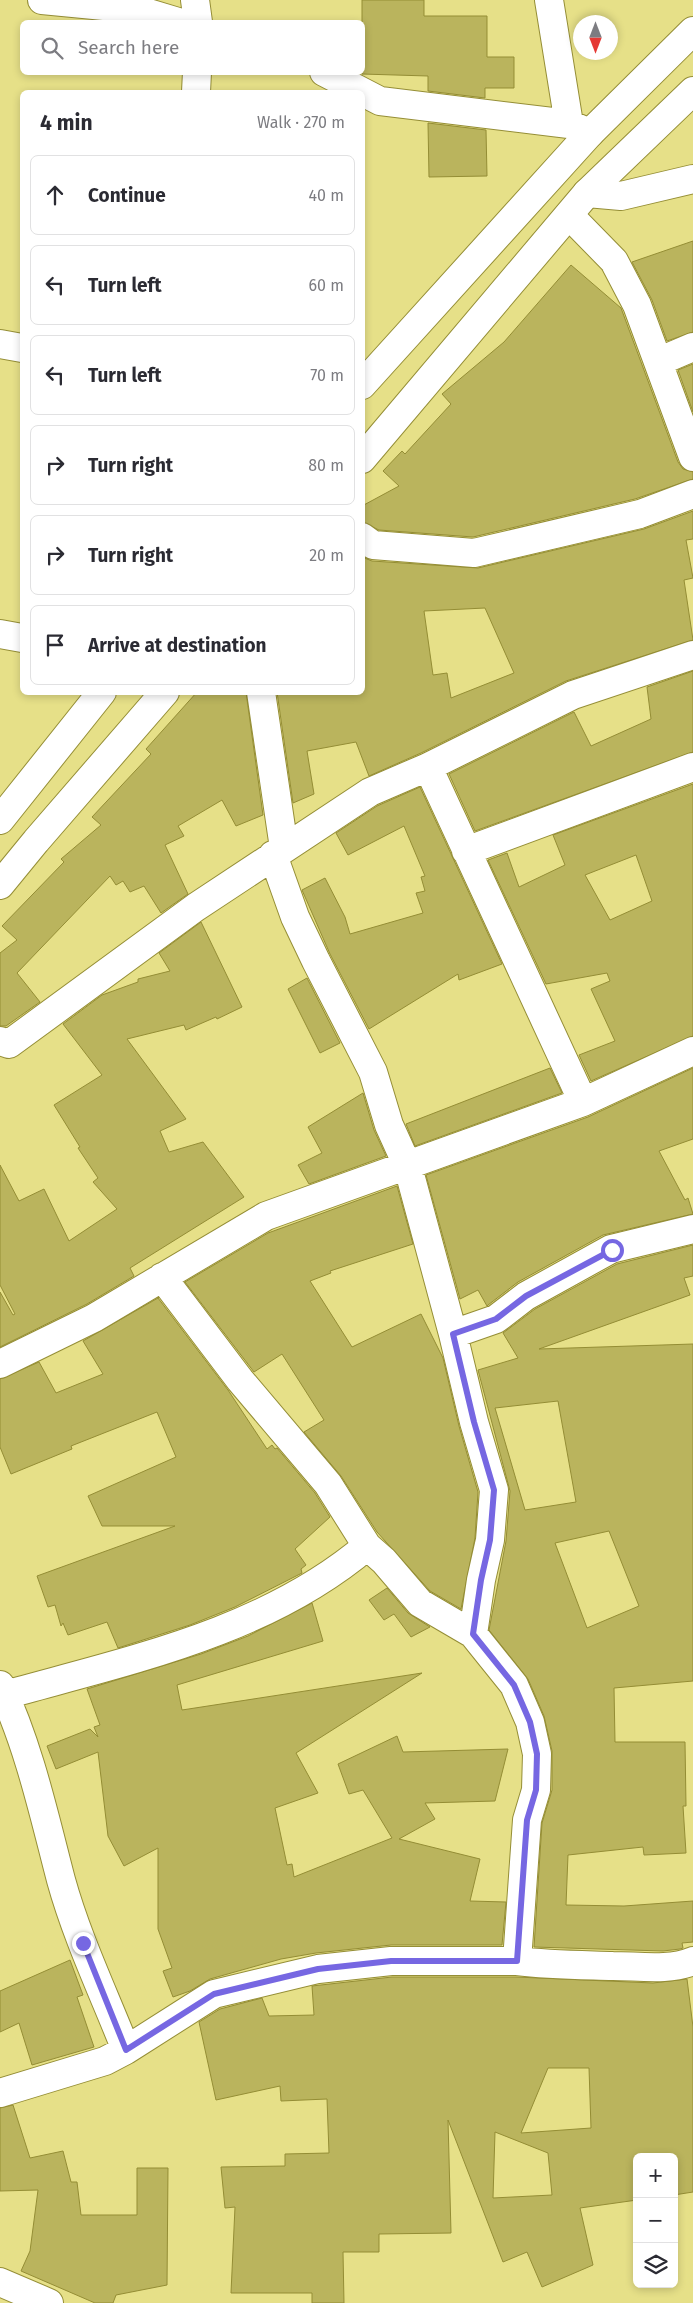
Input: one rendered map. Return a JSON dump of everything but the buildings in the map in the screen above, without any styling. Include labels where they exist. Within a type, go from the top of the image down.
[{"type":"street","points":[[42,0],[136,9],[172,20]]},
{"type":"street","points":[[195,0],[198,20]]},
{"type":"street","points":[[549,0],[580,128]]},
{"type":"street","points":[[365,381],[580,128],[693,32]]},
{"type":"street","points":[[196,90],[197,75]]},
{"type":"street","points":[[330,75],[359,90]]},
{"type":"street","points":[[365,455],[587,193],[693,91]]},
{"type":"street","points":[[365,93],[380,101],[580,128]]},
{"type":"street","points":[[587,193],[621,196],[693,179]]},
{"type":"street","points":[[569,215],[614,261],[637,305],[660,361],[693,457]]},
{"type":"street","points":[[0,344],[20,348]]},
{"type":"street","points":[[660,361],[693,347]]},
{"type":"street","points":[[365,539],[373,545],[474,553],[640,514],[693,494]]},
{"type":"street","points":[[0,634],[20,638]]},
{"type":"street","points":[[0,1041],[9,1044],[196,907],[370,792],[428,767],[573,695],[693,656]]},
{"type":"street","points":[[0,820],[100,695]]},
{"type":"street","points":[[0,885],[162,695]]},
{"type":"street","points":[[261,695],[279,852],[307,943],[373,1072],[389,1125],[408,1167],[453,1334],[474,1422],[494,1490],[490,1540],[481,1580],[473,1634]]},
{"type":"street","points":[[428,767],[583,1102]]},
{"type":"street","points":[[466,852],[693,767]]},
{"type":"street","points":[[0,1364],[94,1318],[266,1216],[408,1167],[583,1102],[693,1051]]},
{"type":"street","points":[[453,1334],[496,1319],[526,1296],[612,1250],[693,1229]]},
{"type":"street","points":[[162,1277],[240,1380],[328,1484],[367,1546],[384,1561],[420,1604],[473,1634],[514,1685],[530,1722],[537,1754],[536,1790],[527,1820],[517,1961]]},
{"type":"street","points":[[126,2050],[83,1943],[62,1882],[48,1824],[3,1690],[171,1648],[216,1632],[279,1605],[344,1566],[367,1546]]},
{"type":"street","points":[[0,2093],[104,2061],[126,2050],[214,1994],[318,1969],[391,1961],[517,1961],[538,1964],[654,1967],[685,1965],[693,1961]]},
{"type":"street","points":[[0,2282],[49,2303]]},
{"type":"route","points":[[83,1943],[126,2050],[214,1994],[318,1969],[391,1961],[517,1961],[527,1820],[536,1790],[537,1754],[530,1722],[514,1685],[473,1634],[481,1580],[490,1540],[494,1490],[474,1422],[453,1334],[496,1319],[526,1296],[612,1250]]}]
